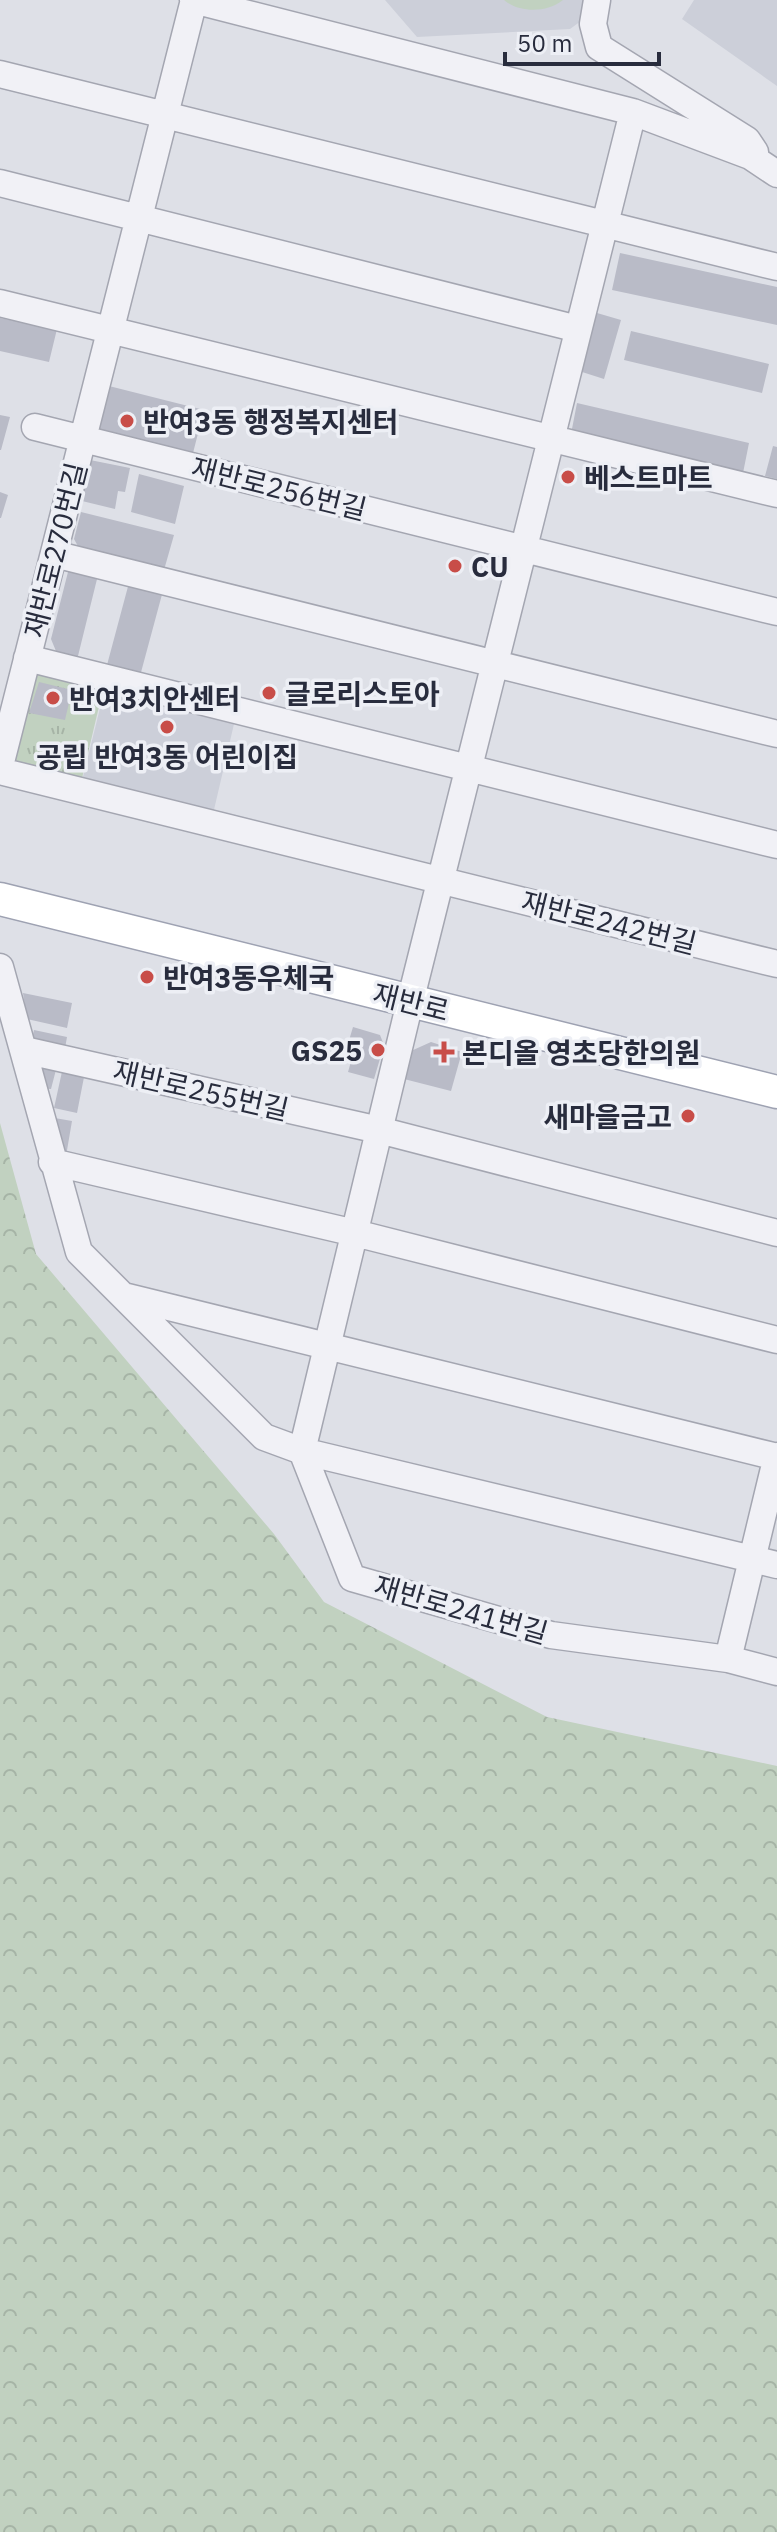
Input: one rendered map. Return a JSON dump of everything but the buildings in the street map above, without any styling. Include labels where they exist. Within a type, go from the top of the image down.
[{"type":"main road","name":"재반로","points":[[0,899],[777,1092]]},
{"type":"street","points":[[193,0],[633,112],[750,156],[770,170]]},
{"type":"street","name":"재반로270번길","points":[[0,769],[193,0]]},
{"type":"street","points":[[597,0],[593,24],[599,47],[747,140],[770,170]]},
{"type":"street","points":[[0,74],[777,267]]},
{"type":"street","points":[[302,1451],[440,880],[633,112]]},
{"type":"street","points":[[0,183],[578,329]]},
{"type":"street","points":[[0,303],[110,333],[777,494]]},
{"type":"street","name":"재반로256번길","points":[[35,427],[524,548]]},
{"type":"street","points":[[524,548],[777,612]]},
{"type":"street","points":[[54,554],[777,734]]},
{"type":"street","points":[[27,658],[777,845]]},
{"type":"street","points":[[0,769],[440,880]]},
{"type":"street","name":"재반로242번길","points":[[440,880],[777,964]]},
{"type":"street","points":[[0,967],[79,1252],[264,1437],[302,1451],[765,1562]]},
{"type":"street","name":"재반로255번길","points":[[24,1050],[379,1130]]},
{"type":"street","points":[[379,1130],[777,1233]]},
{"type":"street","points":[[52,1162],[355,1233],[777,1340]]},
{"type":"street","points":[[122,1296],[777,1457],[765,1562],[728,1659],[777,1672]]},
{"type":"street","name":"재반로241번길","points":[[302,1451],[352,1578],[551,1635],[728,1659]]},
{"type":"shaded area","points":[[385,0],[610,0],[570,29],[417,37]]},
{"type":"shaded area","points":[[694,0],[777,0],[777,86],[682,19]]},
{"type":"shaded area","points":[[104,692],[234,724],[213,814],[82,781]]},
{"type":"green space","points":[[504,0],[563,0],[533,10]]},
{"type":"green space","points":[[27,658],[106,677],[79,791],[0,766]]},
{"type":"green space","points":[[0,1123],[36,1254],[274,1534],[324,1602],[547,1717],[777,1766],[777,2532],[0,2532]]},
{"type":"place","name":"반여3동 행정복지센터","points":[[127,421]]},
{"type":"place","name":"베스트마트","points":[[568,477]]},
{"type":"place","name":"CU","points":[[455,566]]},
{"type":"place","name":"글로리스토아","points":[[269,693]]},
{"type":"place","name":"반여3치안센터","points":[[53,698]]},
{"type":"place","name":"공립 반여3동 어린이집","points":[[167,727]]},
{"type":"place","name":"반여3동우체국","points":[[147,977]]},
{"type":"place","name":"GS25","points":[[378,1050]]},
{"type":"place","name":"본디올 영초당한의원","points":[[444,1052]]},
{"type":"place","name":"새마을금고","points":[[688,1116]]}]
